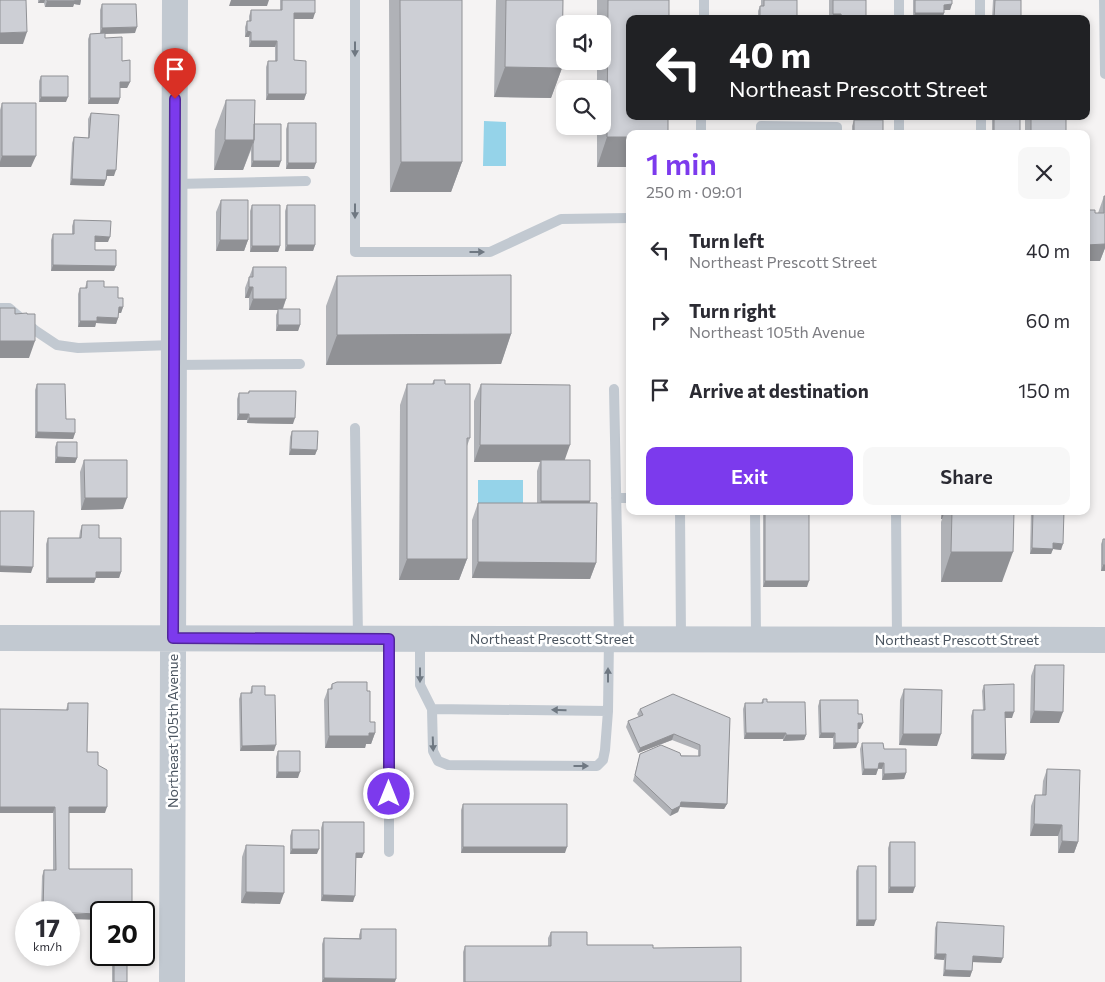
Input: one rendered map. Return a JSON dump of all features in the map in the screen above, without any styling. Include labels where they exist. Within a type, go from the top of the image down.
[{"type":"street","name":"Northeast 105th Avenue","points":[[172,982],[175,0]]},
{"type":"street","name":"Northeast Prescott Street","points":[[0,638],[1105,640]]},
{"type":"lane","points":[[355,0],[355,252],[490,252],[561,219],[626,218]]},
{"type":"lane","points":[[704,0],[704,15]]},
{"type":"lane","points":[[898,0],[899,15]]},
{"type":"lane","points":[[980,0],[980,15]]},
{"type":"lane","points":[[1104,0],[1105,74]]},
{"type":"lane","points":[[760,130],[761,126],[837,127],[837,130]]},
{"type":"lane","points":[[175,184],[306,182]]},
{"type":"lane","points":[[0,308],[9,308],[36,332],[57,344],[78,348],[300,364]]},
{"type":"lane","points":[[420,639],[420,685],[432,709],[433,751],[438,761],[448,765],[596,766],[603,760],[614,638],[616,498],[614,389]]},
{"type":"lane","points":[[355,428],[358,639]]},
{"type":"lane","points":[[616,498],[626,498]]},
{"type":"lane","points":[[680,515],[681,638]]},
{"type":"lane","points":[[755,515],[756,638]]},
{"type":"lane","points":[[896,515],[897,639]]},
{"type":"lane","points":[[388,852],[389,639]]},
{"type":"lane","points":[[432,709],[608,711]]},
{"type":"water","points":[[484,121],[506,122],[506,166],[483,166]]},
{"type":"water","points":[[478,480],[523,480],[523,503],[478,503]]},
{"type":"building","points":[[0,0],[26,0],[27,32],[0,33]]},
{"type":"building","points":[[75,0],[75,1],[47,1]]},
{"type":"building","points":[[282,0],[315,0],[315,13],[294,13],[294,60],[306,61],[306,94],[268,94],[268,61],[277,61],[277,41],[251,41],[251,32],[247,31],[247,21],[251,21],[251,10],[282,10]]},
{"type":"building","points":[[400,0],[462,0],[462,162],[401,162]]},
{"type":"building","points":[[506,0],[563,0],[563,15],[556,15],[556,68],[505,67]]},
{"type":"building","points":[[608,0],[669,0],[669,15],[626,15],[626,120],[668,120],[668,130],[626,130],[626,137],[607,137],[607,135],[611,135],[611,80],[607,80],[607,70],[611,70],[611,15],[608,15]]},
{"type":"building","points":[[764,0],[797,0],[797,15],[760,15],[760,6],[764,6]]},
{"type":"building","points":[[833,0],[866,0],[866,15],[833,14]]},
{"type":"building","points":[[915,0],[952,0],[952,4],[944,5],[944,13],[915,13]]},
{"type":"building","points":[[995,0],[1021,0],[1021,15],[994,15]]},
{"type":"building","points":[[102,4],[136,4],[137,27],[102,28]]},
{"type":"building","points":[[105,33],[105,38],[122,37],[122,61],[130,60],[130,82],[120,82],[120,98],[90,98],[90,34]]},
{"type":"building","points":[[41,76],[68,76],[68,97],[41,97]]},
{"type":"building","points":[[226,100],[255,100],[254,140],[225,140]]},
{"type":"building","points":[[2,103],[36,103],[36,156],[2,156]]},
{"type":"building","points":[[91,113],[119,115],[116,170],[107,170],[106,180],[72,179],[74,137],[89,138]]},
{"type":"building","points":[[854,120],[883,120],[883,130],[854,130]]},
{"type":"building","points":[[994,120],[1020,120],[1020,130],[994,130]]},
{"type":"building","points":[[1031,120],[1066,120],[1066,130],[1031,130]]},
{"type":"building","points":[[288,123],[316,123],[316,163],[288,163]]},
{"type":"building","points":[[254,124],[281,124],[281,161],[253,161]]},
{"type":"building","points":[[1105,196],[1105,244],[1090,245],[1090,210],[1095,210],[1095,213],[1104,213]]},
{"type":"building","points":[[221,200],[248,200],[248,240],[220,240]]},
{"type":"building","points":[[252,205],[280,205],[280,246],[252,246]]},
{"type":"building","points":[[287,205],[315,205],[315,245],[287,245]]},
{"type":"building","points":[[74,220],[111,221],[110,237],[95,236],[95,250],[116,250],[116,266],[53,265],[53,234],[74,234]]},
{"type":"building","points":[[253,267],[286,267],[286,299],[253,299],[253,287],[249,287],[249,277],[253,277]]},
{"type":"building","points":[[511,275],[511,334],[337,335],[337,276]]},
{"type":"building","points":[[87,281],[104,281],[104,287],[118,287],[118,298],[123,298],[123,307],[119,307],[118,318],[97,317],[97,321],[80,321],[80,288],[87,288]]},
{"type":"building","points":[[0,308],[15,308],[15,314],[35,314],[35,341],[0,341]]},
{"type":"building","points":[[278,309],[300,309],[300,325],[278,325]]},
{"type":"building","points":[[434,380],[445,380],[445,384],[470,384],[470,438],[467,438],[467,559],[407,559],[407,384],[434,384]]},
{"type":"building","points":[[37,384],[65,384],[66,419],[75,419],[75,433],[37,432]]},
{"type":"building","points":[[481,384],[570,385],[570,445],[480,445]]},
{"type":"building","points":[[249,391],[296,391],[295,418],[249,418],[249,414],[239,414],[239,393],[249,393]]},
{"type":"building","points":[[292,431],[318,431],[317,450],[291,449]]},
{"type":"building","points":[[57,442],[77,442],[77,458],[57,457]]},
{"type":"building","points":[[84,460],[127,460],[127,498],[85,498]]},
{"type":"building","points":[[541,460],[590,460],[590,501],[541,501]]},
{"type":"building","points":[[478,503],[597,503],[596,563],[478,562]]},
{"type":"building","points":[[0,511],[34,511],[33,567],[0,566]]},
{"type":"building","points":[[765,515],[809,515],[809,581],[765,581]]},
{"type":"building","points":[[952,515],[1014,515],[1013,552],[951,552]]},
{"type":"building","points":[[1033,515],[1064,515],[1063,544],[1053,543],[1053,549],[1032,548]]},
{"type":"building","points":[[82,525],[99,525],[99,538],[121,538],[121,572],[96,572],[96,578],[48,578],[48,538],[81,538]]},
{"type":"building","points":[[1103,539],[1105,539],[1105,565],[1103,565]]},
{"type":"building","points":[[1035,665],[1064,665],[1063,712],[1034,711]]},
{"type":"building","points":[[337,682],[367,682],[367,691],[370,691],[370,722],[375,722],[375,733],[369,733],[369,736],[329,736],[328,689],[332,689],[332,684]]},
{"type":"building","points":[[1014,684],[1014,712],[1005,712],[1006,754],[973,754],[973,710],[985,710],[984,685]]},
{"type":"building","points":[[252,686],[265,686],[265,695],[275,695],[276,745],[242,746],[241,693],[252,693]]},
{"type":"building","points":[[904,689],[942,690],[941,734],[903,734]]},
{"type":"building","points":[[673,694],[730,718],[727,804],[681,802],[680,806],[672,810],[635,775],[640,754],[661,745],[680,753],[681,756],[700,756],[700,745],[674,734],[640,748],[628,721],[643,715],[640,709]]},
{"type":"building","points":[[763,699],[767,699],[767,702],[805,702],[806,735],[746,733],[745,703],[763,703]]},
{"type":"building","points":[[820,700],[858,700],[858,714],[862,714],[863,723],[858,723],[858,743],[835,743],[835,733],[821,733]]},
{"type":"building","points":[[68,703],[88,703],[87,752],[98,752],[98,765],[107,770],[107,807],[69,807],[69,869],[132,869],[132,901],[90,901],[90,914],[80,913],[80,901],[43,901],[44,870],[56,870],[55,807],[0,807],[0,709],[68,710]]},
{"type":"building","points":[[862,743],[883,743],[884,749],[906,749],[906,773],[884,774],[884,763],[879,763],[878,769],[864,769]]},
{"type":"building","points":[[278,751],[300,751],[300,772],[278,772]]},
{"type":"building","points":[[1047,769],[1080,770],[1078,842],[1062,841],[1062,825],[1034,824],[1035,795],[1046,795]]},
{"type":"building","points":[[463,804],[567,804],[567,847],[463,847]]},
{"type":"building","points":[[323,822],[364,822],[364,853],[356,853],[355,896],[323,895]]},
{"type":"building","points":[[292,830],[319,830],[319,849],[292,849]]},
{"type":"building","points":[[890,842],[915,842],[915,887],[890,887]]},
{"type":"building","points":[[246,845],[284,846],[284,893],[246,892]]},
{"type":"building","points":[[858,866],[876,866],[876,920],[858,920]]},
{"type":"building","points":[[937,922],[1004,926],[1003,958],[973,956],[972,971],[945,970],[946,954],[936,954]]},
{"type":"building","points":[[361,929],[396,929],[396,979],[324,978],[324,938],[361,939]]},
{"type":"building","points":[[551,932],[587,932],[587,945],[653,945],[653,948],[741,947],[741,982],[465,982],[465,946],[551,946]]},
{"type":"building","points":[[114,966],[127,966],[127,982],[114,982]]},
{"type":"route","points":[[175,99],[173,638],[389,639],[389,794]]}]
